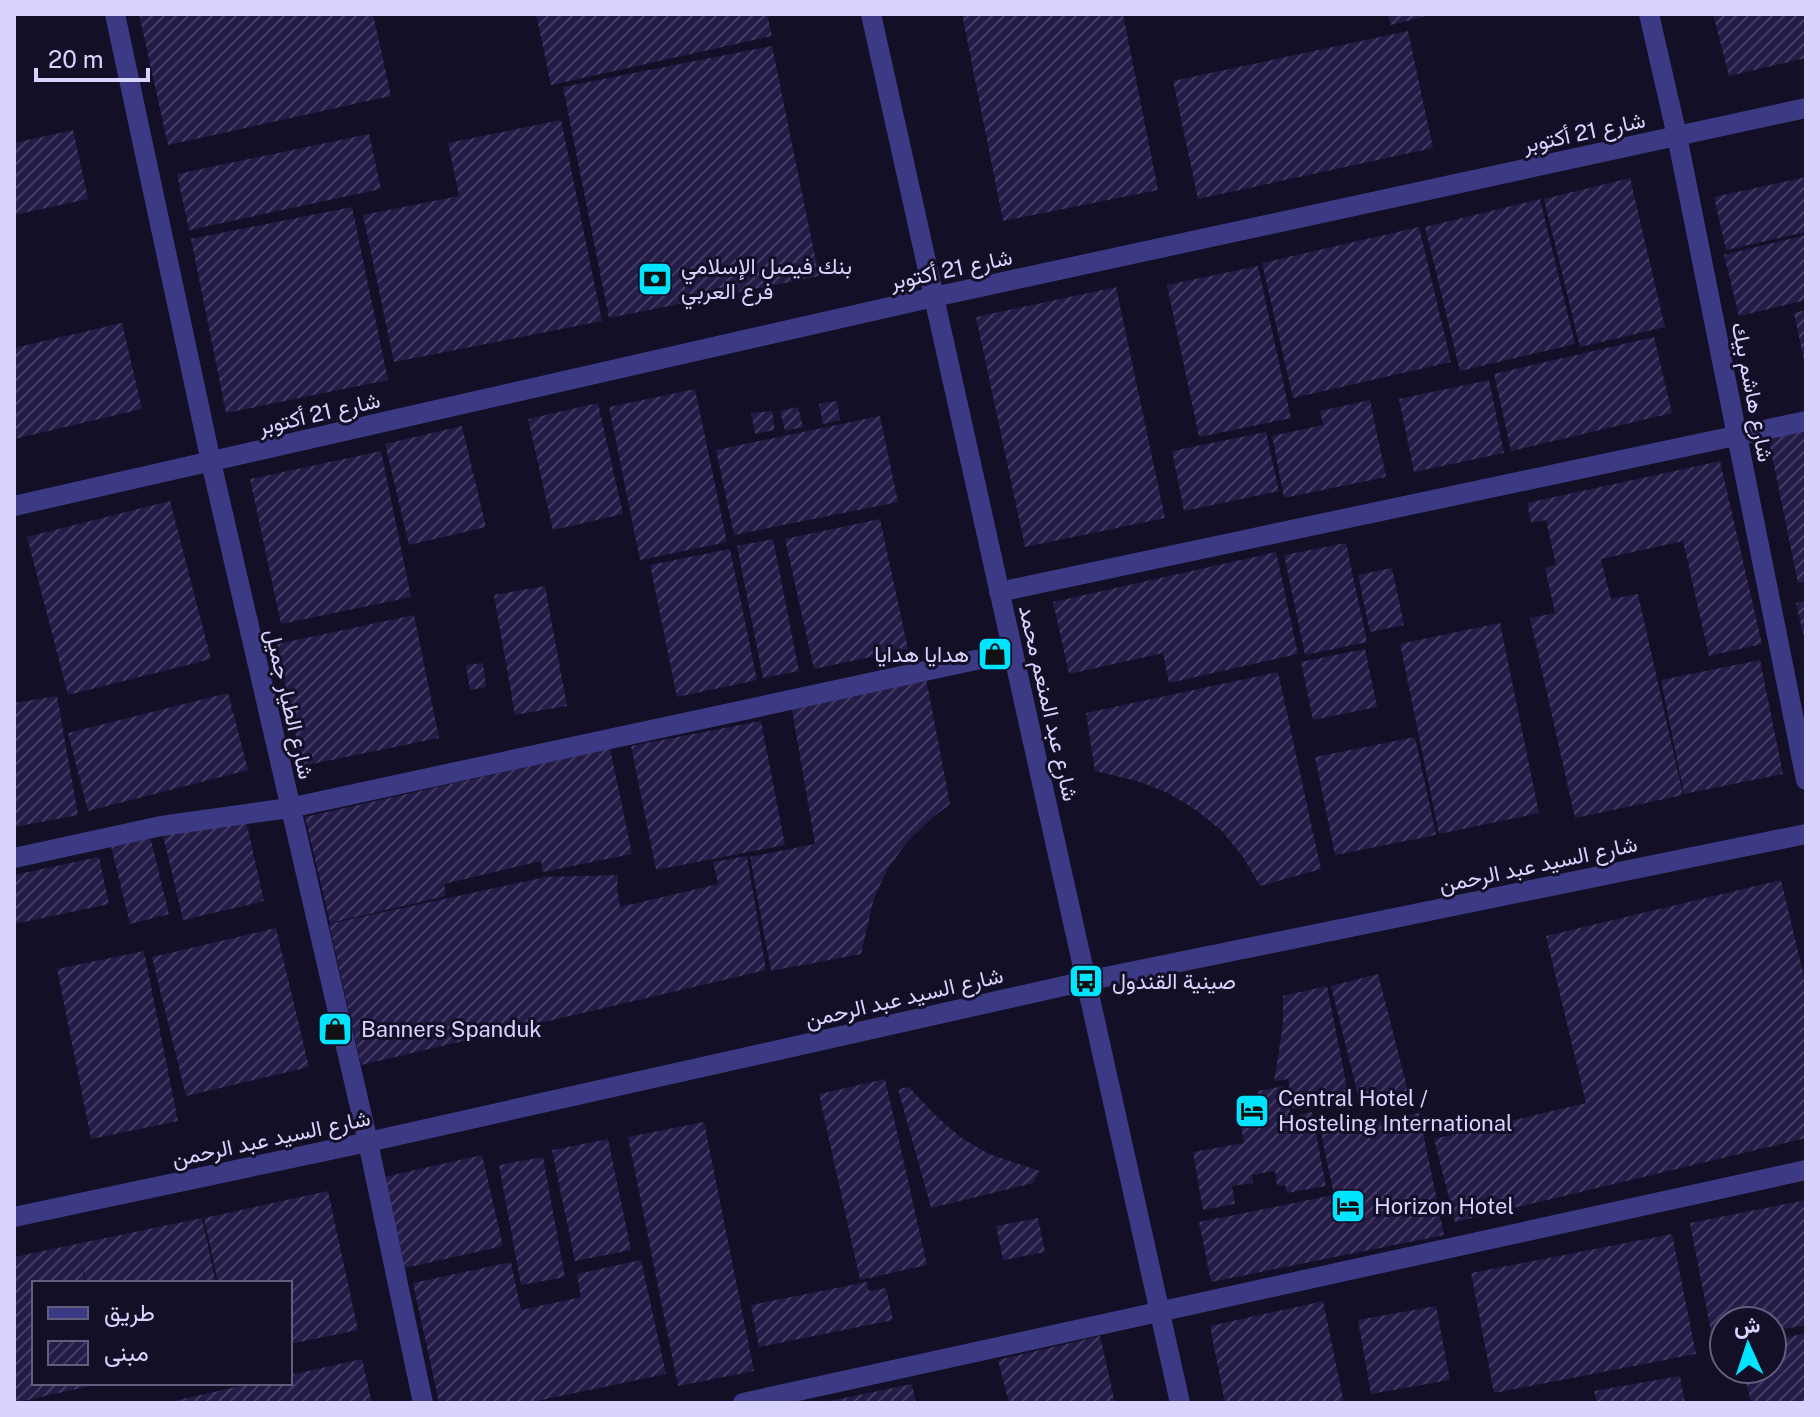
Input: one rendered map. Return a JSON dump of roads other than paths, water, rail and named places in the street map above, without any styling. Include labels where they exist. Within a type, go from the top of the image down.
[{"type":"street","name":"شارع الطيار جميل","points":[[115,14],[211,462],[368,1142],[423,1403]]},
{"type":"street","name":"شارع عبد المنعم محمد","points":[[871,14],[1180,1403]]},
{"type":"street","name":"شارع هاشم بيك","points":[[1649,14],[1677,136],[1806,780]]},
{"type":"street","name":"شارع 21 أكتوبر","points":[[14,506],[934,297],[1806,108]]},
{"type":"street","points":[[999,592],[1806,421]]},
{"type":"street","points":[[14,858],[161,826],[289,808],[1013,652]]},
{"type":"street","name":"شارع السيد عبد الرحمن","points":[[14,1217],[368,1142],[1086,981],[1806,834]]},
{"type":"street","points":[[743,1403],[1806,1170]]},
{"type":"place","name":"بنك فيصل الإسلامي فرع العربي","points":[[655,279]]},
{"type":"place","name":"هدايا هدايا","points":[[995,654]]},
{"type":"place","name":"صينية القندول","points":[[1086,981]]},
{"type":"place","name":"Banners Spanduk","points":[[335,1029]]},
{"type":"place","name":"Central Hotel / Hosteling International","points":[[1252,1111]]},
{"type":"place","name":"Horizon Hotel","points":[[1348,1206]]}]
